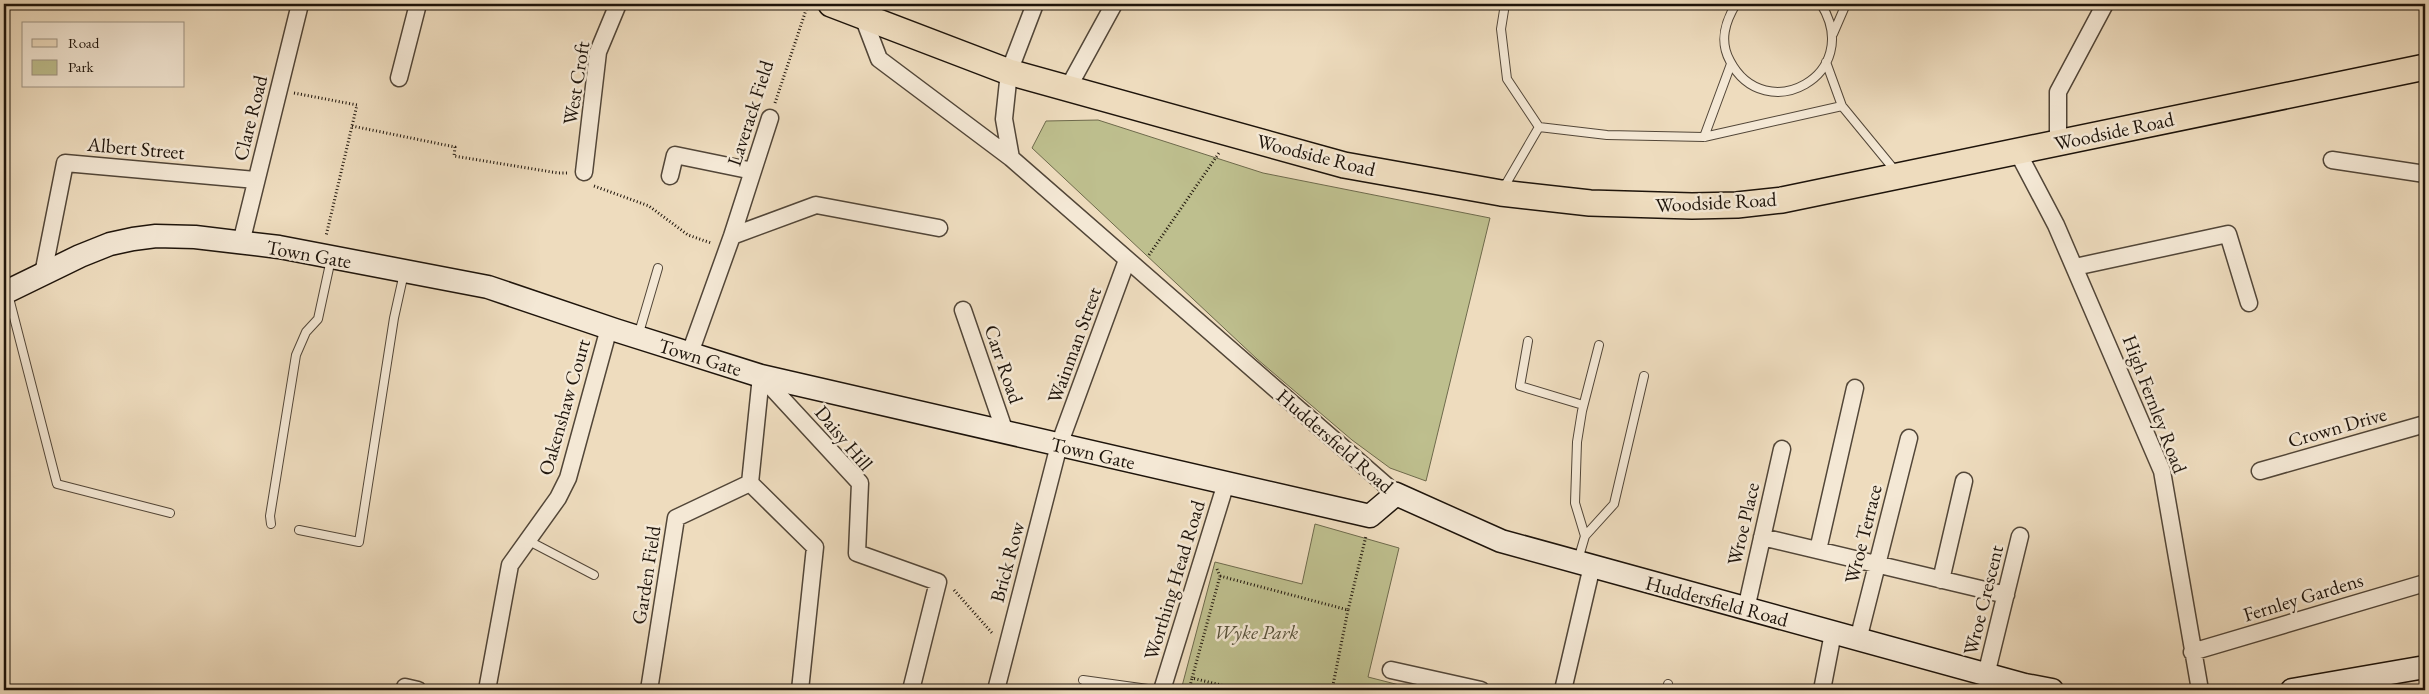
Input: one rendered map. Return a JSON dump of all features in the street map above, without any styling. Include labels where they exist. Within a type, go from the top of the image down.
[{"type":"main road","points":[[831,4],[1009,72]]},
{"type":"main road","name":"Woodside Road","points":[[1009,72],[1344,165],[1501,192],[1590,204],[1738,204],[1782,200],[2425,67]]},
{"type":"main road","name":"Town Gate","points":[[6,293],[110,244],[156,236],[195,237],[326,256],[488,287],[761,376],[1370,516]]},
{"type":"main road","points":[[1370,516],[1396,494]]},
{"type":"main road","name":"Huddersfield Road","points":[[1396,494],[1501,542],[1986,675],[2052,690]]},
{"type":"main road","points":[[2292,690],[2360,682],[2425,667]]},
{"type":"street","name":"Clare Road","points":[[241,243],[300,4]]},
{"type":"street","points":[[399,78],[418,4]]},
{"type":"street","name":"West Croft","points":[[584,172],[598,52],[618,4]]},
{"type":"street","points":[[1011,158],[1004,118],[1009,72],[1035,4]]},
{"type":"street","points":[[1068,88],[1114,4]]},
{"type":"street","points":[[2058,142],[2058,92],[2105,4]]},
{"type":"street","name":"Huddersfield Road","points":[[863,17],[879,59],[1011,158],[1396,494]]},
{"type":"street","name":"Laverack Field","points":[[690,353],[730,242],[770,118]]},
{"type":"street","name":"High Fernley Road","points":[[2018,151],[2075,267],[2162,470],[2200,690]]},
{"type":"street","points":[[670,176],[674,155],[753,171]]},
{"type":"street","points":[[2332,160],[2425,174]]},
{"type":"street","name":"Albert Street","points":[[43,274],[65,163],[256,180]]},
{"type":"street","points":[[730,242],[816,205],[939,228]]},
{"type":"street","points":[[2075,267],[2228,234],[2250,303]]},
{"type":"street","name":"Wainman Street","points":[[1059,445],[1133,265]]},
{"type":"street","name":"Carr Road","points":[[962,310],[1004,432]]},
{"type":"street","name":"Oakenshaw Court","points":[[487,690],[510,565],[558,498],[568,478],[609,328]]},
{"type":"street","points":[[761,376],[750,483],[815,547],[800,690]]},
{"type":"street","name":"Daisy Hill","points":[[761,376],[860,483],[856,553],[938,582]]},
{"type":"street","points":[[1818,550],[1855,388]]},
{"type":"street","name":"Crown Drive","points":[[2260,471],[2425,424]]},
{"type":"street","name":"Wroe Terrace","points":[[1858,640],[1909,438]]},
{"type":"street","name":"Brick Row","points":[[995,689],[1006,653],[1059,445]]},
{"type":"street","name":"Wroe Place","points":[[1746,609],[1782,449]]},
{"type":"street","points":[[1941,580],[1964,481]]},
{"type":"street","name":"Garden Field","points":[[649,690],[676,518],[750,483]]},
{"type":"street","name":"Worthing Head Road","points":[[1162,690],[1226,483]]},
{"type":"street","name":"Wroe Crescent","points":[[1986,675],[2020,536]]},
{"type":"street","points":[[1762,537],[2006,595]]},
{"type":"street","points":[[1563,690],[1585,564]]},
{"type":"street","points":[[911,690],[938,582]]},
{"type":"street","name":"Fernley Gardens","points":[[2192,652],[2425,582]]},
{"type":"street","points":[[1822,690],[1833,633]]},
{"type":"street","points":[[1391,670],[1482,690]]},
{"type":"street","points":[[404,690],[405,687],[418,690]]},
{"type":"lane","points":[[1505,4],[1501,29],[1507,79],[1540,127],[1607,135],[1704,138],[1842,106]]},
{"type":"lane","points":[[1736,4],[1727,18],[1724,36],[1726,54],[1735,71],[1748,83],[1763,90],[1781,92],[1798,89],[1813,80],[1832,51],[1833,34],[1829,17],[1821,4]]},
{"type":"lane","points":[[1833,34],[1846,4]]},
{"type":"lane","points":[[1826,62],[1842,106],[1899,175]]},
{"type":"lane","points":[[1704,138],[1732,64]]},
{"type":"lane","points":[[1501,192],[1540,127]]},
{"type":"lane","points":[[271,524],[270,516],[296,355],[306,332],[318,319],[326,256]]},
{"type":"lane","points":[[637,337],[658,268]]},
{"type":"lane","points":[[300,530],[359,542],[394,318],[404,271]]},
{"type":"lane","points":[[6,293],[57,484],[170,513]]},
{"type":"lane","points":[[1528,341],[1520,386],[1583,405]]},
{"type":"lane","points":[[1585,564],[1585,536],[1575,503],[1574,470],[1583,405],[1599,345]]},
{"type":"lane","points":[[1585,536],[1614,504],[1644,376]]},
{"type":"lane","points":[[527,540],[594,575]]},
{"type":"lane","points":[[1082,680],[1155,690]]},
{"type":"path","name":"Laverack Field","points":[[770,118],[808,4]]},
{"type":"path","points":[[279,90],[357,105],[326,256]]},
{"type":"path","points":[[352,126],[455,147],[454,156],[558,173],[584,172],[593,186],[649,206],[688,235],[730,242]]},
{"type":"path","points":[[1133,265],[1232,134]]},
{"type":"path","points":[[1332,690],[1370,516]]},
{"type":"path","points":[[1189,690],[1220,576],[1206,548]]},
{"type":"path","points":[[1220,576],[1348,610]]},
{"type":"path","points":[[938,582],[955,590],[1006,653]]},
{"type":"path","points":[[1192,678],[1241,690]]},
{"type":"green space","points":[[1098,120],[1263,173],[1490,218],[1426,481],[1390,468],[1352,440],[1257,359],[1032,148],[1046,121]]},
{"type":"green space","name":"Wyke Park","points":[[1315,524],[1399,548],[1368,677],[1419,690],[1181,690],[1215,562],[1302,584]]}]
